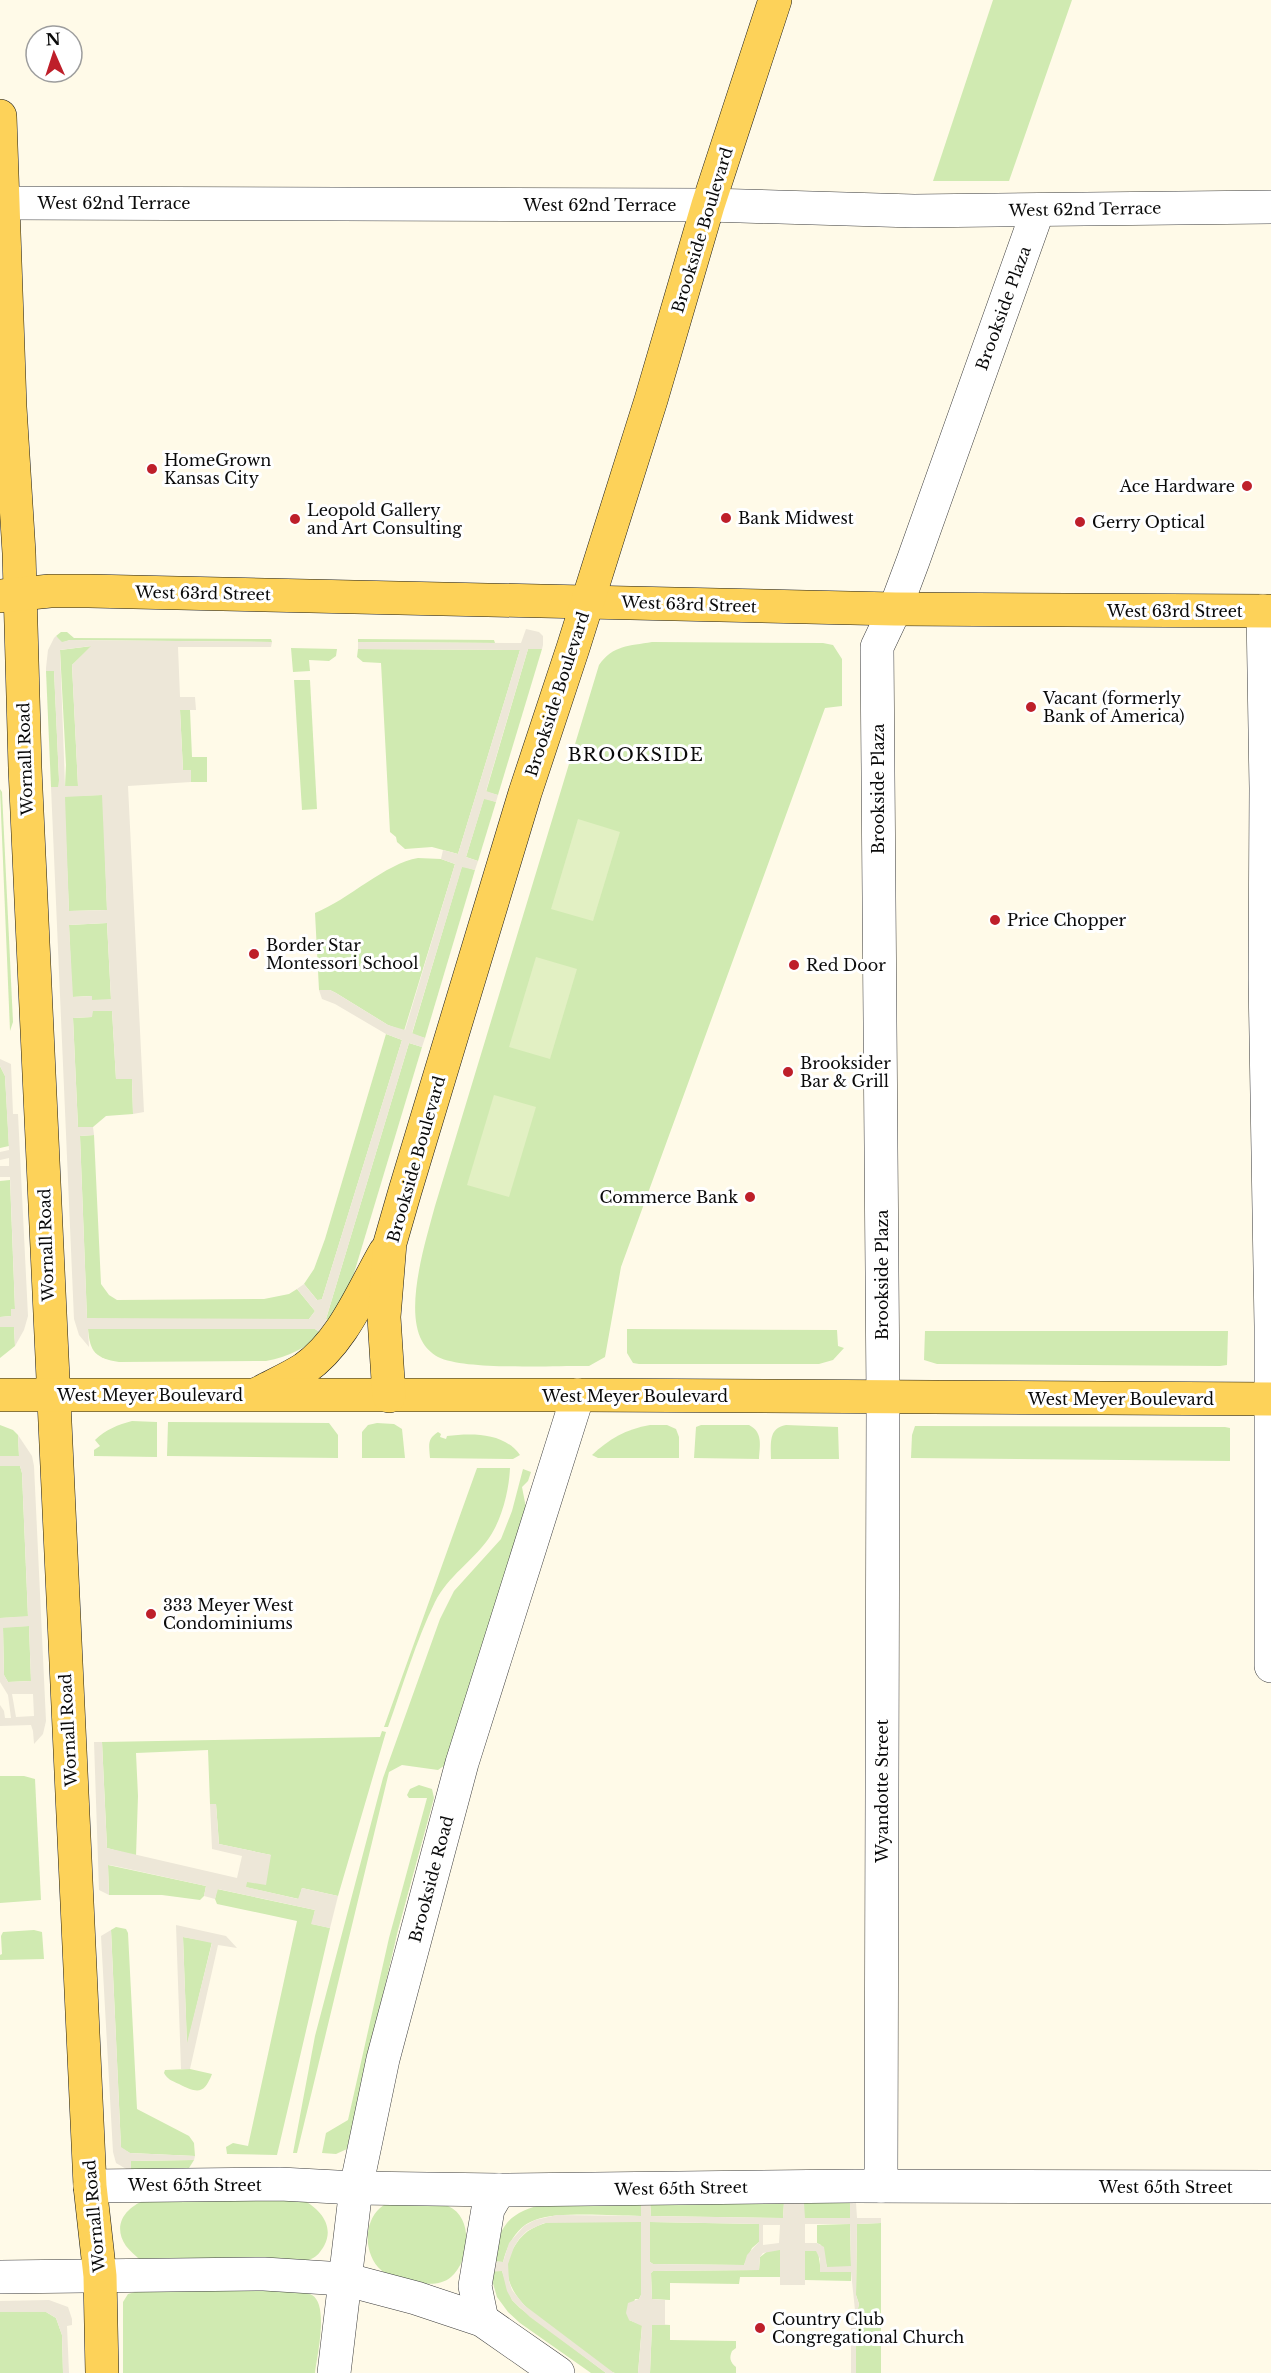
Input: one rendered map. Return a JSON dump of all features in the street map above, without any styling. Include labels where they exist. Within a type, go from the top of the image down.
[{"type":"main road","name":"Brookside Boulevard","points":[[389,1396],[384,1317],[390,1243],[525,793],[651,400],[708,205],[775,0]]},
{"type":"main road","name":"Wornall Road","points":[[0,116],[1,203],[10,407],[7,602],[25,780],[90,2186],[100,2276],[102,2373]]},
{"type":"main road","name":"West 63rd Street","points":[[7,602],[50,591],[89,591],[895,609],[1267,611]]},
{"type":"main road","points":[[256,1395],[305,1368],[328,1346],[345,1325],[390,1243]]},
{"type":"main road","name":"West Meyer Boulevard","points":[[0,1395],[578,1395],[1271,1400]]},
{"type":"street","name":"West 62nd Terrace","points":[[1,203],[708,205],[914,211],[1271,207]]},
{"type":"street","name":"Brookside Plaza","points":[[883,1397],[877,647],[895,609],[1038,210]]},
{"type":"street","points":[[1267,611],[1264,978],[1271,1400],[1271,1666]]},
{"type":"street","name":"Brookside Road","points":[[334,2373],[356,2188],[383,2059],[462,1763],[578,1395]]},
{"type":"street","name":"Wyandotte Street","points":[[881,2186],[883,1397]]},
{"type":"street","name":"West 65th Street","points":[[90,2186],[269,2184],[499,2190],[881,2186],[1271,2187]]},
{"type":"street","points":[[482,2320],[475,2286],[488,2210],[499,2190]]},
{"type":"street","points":[[0,2277],[264,2274],[344,2279],[416,2298],[482,2320],[558,2373]]},
{"type":"green space","points":[[993,0],[1072,0],[1009,181],[933,181]]},
{"type":"green space","points":[[61,632],[67,632],[74,638],[271,639],[272,642],[70,640],[61,643],[56,636]]},
{"type":"green space","points":[[358,639],[494,640],[495,643],[358,642]]},
{"type":"green space","points":[[652,642],[823,643],[833,645],[842,659],[842,706],[825,708],[621,1267],[605,1357],[589,1366],[489,1366],[451,1361],[438,1357],[422,1341],[415,1311],[418,1274],[435,1206],[599,665],[604,658],[616,650]]},
{"type":"green space","points":[[92,646],[72,665],[78,786],[65,787],[66,765],[60,650]]},
{"type":"green space","points":[[291,648],[337,649],[336,656],[329,661],[309,660],[310,671],[293,672]]},
{"type":"green space","points":[[358,649],[520,650],[458,854],[432,847],[405,849],[390,832],[381,663],[363,662],[357,657]]},
{"type":"green space","points":[[528,649],[542,649],[498,795],[486,792]]},
{"type":"green space","points":[[54,670],[59,787],[51,787],[46,671]]},
{"type":"green space","points":[[294,680],[310,680],[317,809],[302,810]]},
{"type":"green space","points":[[180,710],[190,710],[192,757],[207,757],[207,782],[191,782],[191,770],[183,770]]},
{"type":"green space","points":[[0,789],[2,792],[13,1022],[10,1031]]},
{"type":"green space","points":[[103,795],[107,910],[69,911],[64,796]]},
{"type":"green space","points":[[484,798],[496,802],[478,861],[466,857]]},
{"type":"green space","points":[[578,819],[620,832],[593,921],[551,909]]},
{"type":"green space","points":[[418,858],[441,859],[455,864],[404,1031],[388,1025],[330,990],[319,990],[315,913],[341,900],[393,867]]},
{"type":"green space","points":[[462,866],[475,870],[425,1038],[412,1034]]},
{"type":"green space","points":[[107,923],[111,1000],[92,1000],[91,996],[72,997],[69,925]]},
{"type":"green space","points":[[536,957],[577,969],[550,1059],[509,1047]]},
{"type":"green space","points":[[112,1010],[116,1079],[132,1079],[133,1114],[106,1116],[93,1127],[78,1127],[73,1018],[92,1017],[92,1011]]},
{"type":"green space","points":[[386,1034],[402,1040],[322,1299],[318,1301],[304,1284],[314,1269],[325,1239]]},
{"type":"green space","points":[[409,1043],[422,1047],[352,1280],[333,1323],[326,1319]]},
{"type":"green space","points":[[0,1066],[5,1076],[9,1146],[0,1148]]},
{"type":"green space","points":[[494,1095],[536,1107],[509,1197],[467,1185]]},
{"type":"green space","points":[[94,1135],[101,1284],[109,1295],[117,1300],[264,1299],[289,1294],[297,1289],[315,1311],[309,1319],[87,1319],[80,1136]]},
{"type":"green space","points":[[10,1180],[15,1309],[12,1316],[0,1317],[0,1181]]},
{"type":"green space","points":[[0,1327],[14,1327],[15,1346],[0,1358]]},
{"type":"green space","points":[[88,1329],[315,1329],[324,1335],[289,1354],[266,1361],[119,1362],[95,1353],[90,1343]]},
{"type":"green space","points":[[627,1329],[837,1330],[838,1346],[844,1348],[833,1360],[819,1364],[639,1364],[633,1363],[627,1353]]},
{"type":"green space","points":[[925,1331],[1228,1331],[1227,1365],[937,1364],[924,1360]]},
{"type":"green space","points":[[132,1421],[157,1422],[157,1457],[94,1456],[94,1450],[100,1446],[95,1440],[112,1428]]},
{"type":"green space","points":[[168,1422],[329,1423],[338,1435],[338,1458],[167,1456]]},
{"type":"green space","points":[[394,1424],[402,1429],[405,1458],[362,1458],[362,1432],[368,1425]]},
{"type":"green space","points":[[0,1425],[13,1430],[18,1435],[19,1456],[0,1456]]},
{"type":"green space","points":[[650,1425],[667,1425],[676,1429],[679,1437],[679,1458],[598,1458],[592,1455],[618,1436]]},
{"type":"green space","points":[[701,1425],[749,1425],[759,1435],[759,1459],[694,1458],[696,1427]]},
{"type":"green space","points":[[786,1425],[838,1427],[839,1459],[771,1459],[773,1433],[776,1429]]},
{"type":"green space","points":[[915,1426],[1225,1427],[1230,1428],[1230,1461],[911,1458],[912,1435]]},
{"type":"green space","points":[[438,1432],[441,1434],[440,1437],[446,1439],[447,1436],[466,1434],[496,1438],[513,1447],[520,1455],[513,1459],[430,1458],[430,1440]]},
{"type":"green space","points":[[0,1466],[20,1466],[22,1473],[28,1617],[0,1618]]},
{"type":"green space","points":[[477,1468],[510,1468],[501,1514],[489,1538],[447,1584],[435,1602],[388,1727],[384,1727]]},
{"type":"green space","points":[[523,1469],[531,1472],[528,1481],[522,1487],[527,1513],[445,1765],[438,1770],[402,1765],[389,1772],[297,2153],[293,2153],[315,2036],[383,1778],[440,1619],[454,1591],[501,1539],[512,1511]]},
{"type":"green space","points":[[29,1626],[31,1681],[8,1682],[4,1675],[3,1627]]},
{"type":"green space","points":[[382,1731],[386,1732],[338,1896],[302,1888],[299,1899],[245,1887],[247,1881],[271,1855],[219,1844],[216,1804],[210,1804],[208,1750],[136,1753],[138,1796],[136,1856],[107,1848],[102,1742],[380,1737]]},
{"type":"green space","points":[[0,1776],[24,1776],[35,1779],[41,1900],[0,1903]]},
{"type":"green space","points":[[419,1785],[432,1789],[434,1798],[398,1930],[347,2149],[336,2154],[322,2153],[326,2133],[348,2120],[389,1938],[427,1798],[409,1798],[407,1795],[410,1789]]},
{"type":"green space","points":[[108,1865],[206,1886],[204,1896],[200,1900],[162,1895],[109,1895]]},
{"type":"green space","points":[[217,1889],[315,1910],[312,1924],[330,1928],[277,2155],[227,2154],[226,2147],[233,2143],[248,2146],[297,1921],[217,1904],[215,1899]]},
{"type":"green space","points":[[116,1927],[126,1929],[128,1933],[137,2109],[189,2136],[194,2143],[195,2156],[130,2153],[121,2148],[111,1930]]},
{"type":"green space","points":[[34,1930],[42,1932],[44,1959],[0,1960],[3,1932]]},
{"type":"green space","points":[[183,1937],[212,1942],[187,2046]]},
{"type":"green space","points":[[190,2069],[212,2074],[203,2089],[195,2090],[185,2087],[170,2080],[164,2073],[165,2070]]},
{"type":"green space","points":[[194,2160],[189,2168],[182,2171],[131,2170],[131,2161]]},
{"type":"green space","points":[[148,2199],[303,2200],[315,2208],[324,2219],[327,2225],[327,2239],[319,2254],[308,2260],[297,2262],[140,2260],[126,2246],[120,2230],[128,2211]]},
{"type":"green space","points":[[421,2199],[445,2205],[456,2212],[462,2219],[465,2229],[466,2240],[462,2261],[451,2277],[439,2283],[420,2283],[389,2275],[375,2264],[369,2248],[368,2230],[374,2214],[380,2208],[394,2201]]},
{"type":"green space","points":[[570,2201],[641,2201],[641,2216],[572,2215],[535,2220],[518,2231],[507,2249],[503,2262],[491,2261],[499,2236],[507,2223],[518,2213],[533,2207]]},
{"type":"green space","points":[[650,2201],[784,2202],[783,2218],[651,2216]]},
{"type":"green space","points":[[804,2203],[850,2203],[850,2218],[804,2218]]},
{"type":"green space","points":[[554,2221],[641,2222],[641,2295],[639,2299],[635,2299],[629,2320],[642,2325],[638,2373],[615,2373],[606,2368],[536,2316],[523,2304],[514,2291],[508,2276],[508,2261],[516,2244],[532,2228]]},
{"type":"green space","points":[[650,2222],[759,2224],[759,2242],[752,2248],[744,2265],[653,2264],[650,2262]]},
{"type":"green space","points":[[881,2223],[881,2373],[856,2373],[856,2317],[859,2304],[856,2295],[857,2224]]},
{"type":"green space","points":[[850,2224],[851,2267],[827,2267],[821,2245],[817,2243],[817,2225]]},
{"type":"green space","points":[[769,2250],[780,2250],[780,2277],[740,2277],[739,2284],[670,2283],[670,2300],[652,2299],[651,2273],[653,2271],[759,2270],[760,2257]]},
{"type":"green space","points":[[805,2251],[818,2251],[821,2272],[851,2272],[851,2281],[805,2280]]},
{"type":"green space","points":[[502,2271],[512,2300],[520,2308],[606,2373],[591,2373],[508,2312],[497,2297],[490,2273]]},
{"type":"green space","points":[[146,2289],[289,2289],[310,2294],[317,2301],[321,2320],[315,2373],[123,2373],[123,2302],[128,2294]]},
{"type":"green space","points":[[0,2312],[46,2312],[56,2318],[62,2335],[63,2373],[0,2373]]},
{"type":"green space","points":[[652,2324],[670,2325],[670,2340],[736,2341],[736,2348],[732,2351],[730,2358],[736,2367],[736,2373],[650,2373]]},
{"type":"shaded area","points":[[526,629],[539,632],[543,636],[542,649],[528,649],[486,791],[498,795],[496,802],[484,799],[466,857],[478,861],[475,870],[462,867],[412,1033],[425,1038],[422,1047],[409,1043],[326,1319],[333,1323],[324,1335],[315,1329],[88,1329],[89,1347],[79,1335],[74,1319],[51,787],[58,787],[59,780],[54,671],[46,671],[48,650],[54,638],[56,636],[62,642],[70,640],[272,642],[271,647],[178,647],[180,697],[195,697],[196,710],[180,710],[183,770],[191,770],[191,782],[128,786],[144,1112],[133,1114],[132,1079],[116,1079],[112,1011],[93,1011],[92,1017],[73,1018],[78,1127],[93,1127],[94,1135],[80,1136],[87,1318],[309,1319],[315,1311],[297,1289],[304,1284],[317,1300],[322,1299],[402,1040],[386,1034],[335,1004],[322,999],[319,990],[330,990],[388,1025],[405,1030],[455,864],[441,859],[443,850],[458,854],[520,650],[358,649],[358,642],[521,643]],"holes":[[[91,646],[72,665],[78,786],[65,786],[60,650]],[[102,795],[107,910],[69,911],[65,797]],[[107,923],[111,999],[92,1000],[92,996],[73,997],[69,925]]]},
{"type":"shaded area","points":[[0,1059],[11,1064],[13,1114],[18,1114],[28,1316],[24,1330],[15,1346],[14,1327],[0,1327],[0,1317],[11,1316],[11,1309],[15,1309],[10,1177],[0,1177],[0,1166],[9,1166],[9,1158],[0,1160],[0,1152],[9,1150],[5,1076],[0,1066]]},
{"type":"shaded area","points":[[18,1435],[32,1456],[34,1466],[46,1721],[43,1734],[34,1744],[31,1725],[0,1726],[0,1705],[5,1718],[11,1718],[8,1695],[0,1682],[0,1618],[28,1616],[22,1473],[20,1466],[0,1466],[0,1456],[19,1456]],"holes":[[[29,1626],[31,1681],[8,1682],[4,1675],[3,1628]],[[12,1694],[33,1694],[34,1716],[16,1717]]]},
{"type":"shaded area","points":[[94,1742],[102,1742],[107,1848],[237,1878],[242,1856],[212,1849],[210,1804],[216,1804],[219,1844],[271,1855],[266,1885],[247,1882],[246,1887],[298,1899],[302,1888],[338,1896],[330,1928],[311,1924],[315,1910],[218,1889],[215,1899],[204,1896],[206,1886],[115,1866],[108,1865],[109,1895],[99,1890]]},
{"type":"shaded area","points":[[176,1925],[226,1936],[237,1948],[218,1945],[190,2069],[181,2069]],"holes":[[[183,1937],[212,1943],[187,2043]]]},
{"type":"shaded area","points":[[111,1930],[121,2147],[130,2153],[195,2156],[194,2160],[131,2161],[131,2170],[116,2163],[113,2152],[101,1936]]},
{"type":"shaded area","points":[[641,2201],[650,2201],[651,2216],[783,2218],[784,2202],[804,2203],[805,2218],[850,2218],[850,2203],[856,2203],[857,2218],[881,2218],[881,2223],[857,2224],[856,2295],[859,2304],[856,2317],[856,2373],[851,2373],[851,2314],[855,2310],[851,2272],[820,2272],[820,2259],[816,2251],[805,2251],[805,2285],[780,2285],[780,2250],[763,2253],[760,2257],[759,2270],[653,2271],[651,2273],[652,2299],[665,2300],[665,2325],[652,2325],[650,2373],[638,2373],[642,2326],[629,2320],[626,2313],[628,2303],[639,2299],[641,2295],[641,2222],[544,2223],[527,2231],[519,2239],[508,2264],[512,2290],[524,2305],[614,2373],[606,2373],[530,2317],[512,2300],[502,2271],[490,2272],[491,2261],[503,2262],[509,2243],[524,2226],[535,2220],[557,2215],[641,2216]],"holes":[[[650,2222],[759,2224],[759,2242],[747,2255],[744,2265],[653,2264],[650,2262]],[[805,2224],[850,2224],[851,2266],[827,2267],[824,2247],[817,2243],[805,2243]],[[763,2225],[780,2225],[779,2243],[763,2245]]]},
{"type":"shaded area","points":[[49,2300],[68,2307],[72,2319],[72,2325],[67,2326],[69,2373],[63,2373],[62,2335],[56,2318],[46,2312],[0,2312],[0,2301]]},
{"type":"place","name":"HomeGrown Kansas City","points":[[152,469]]},
{"type":"place","name":"Ace Hardware","points":[[1247,486]]},
{"type":"place","name":"Bank Midwest","points":[[726,518]]},
{"type":"place","name":"Leopold Gallery and Art Consulting","points":[[295,519]]},
{"type":"place","name":"Gerry Optical","points":[[1080,522]]},
{"type":"place","name":"Vacant (formerly Bank of America)","points":[[1031,707]]},
{"type":"place","name":"Price Chopper","points":[[995,920]]},
{"type":"place","name":"Border Star Montessori School","points":[[254,954]]},
{"type":"place","name":"Red Door","points":[[794,965]]},
{"type":"place","name":"Brooksider Bar & Grill","points":[[788,1072]]},
{"type":"place","name":"Commerce Bank","points":[[750,1197]]},
{"type":"place","name":"333 Meyer West Condominiums","points":[[151,1614]]},
{"type":"place","name":"Country Club Congregational Church","points":[[760,2328]]},
{"type":"district","name":"BROOKSIDE","points":[[636,755]]}]
